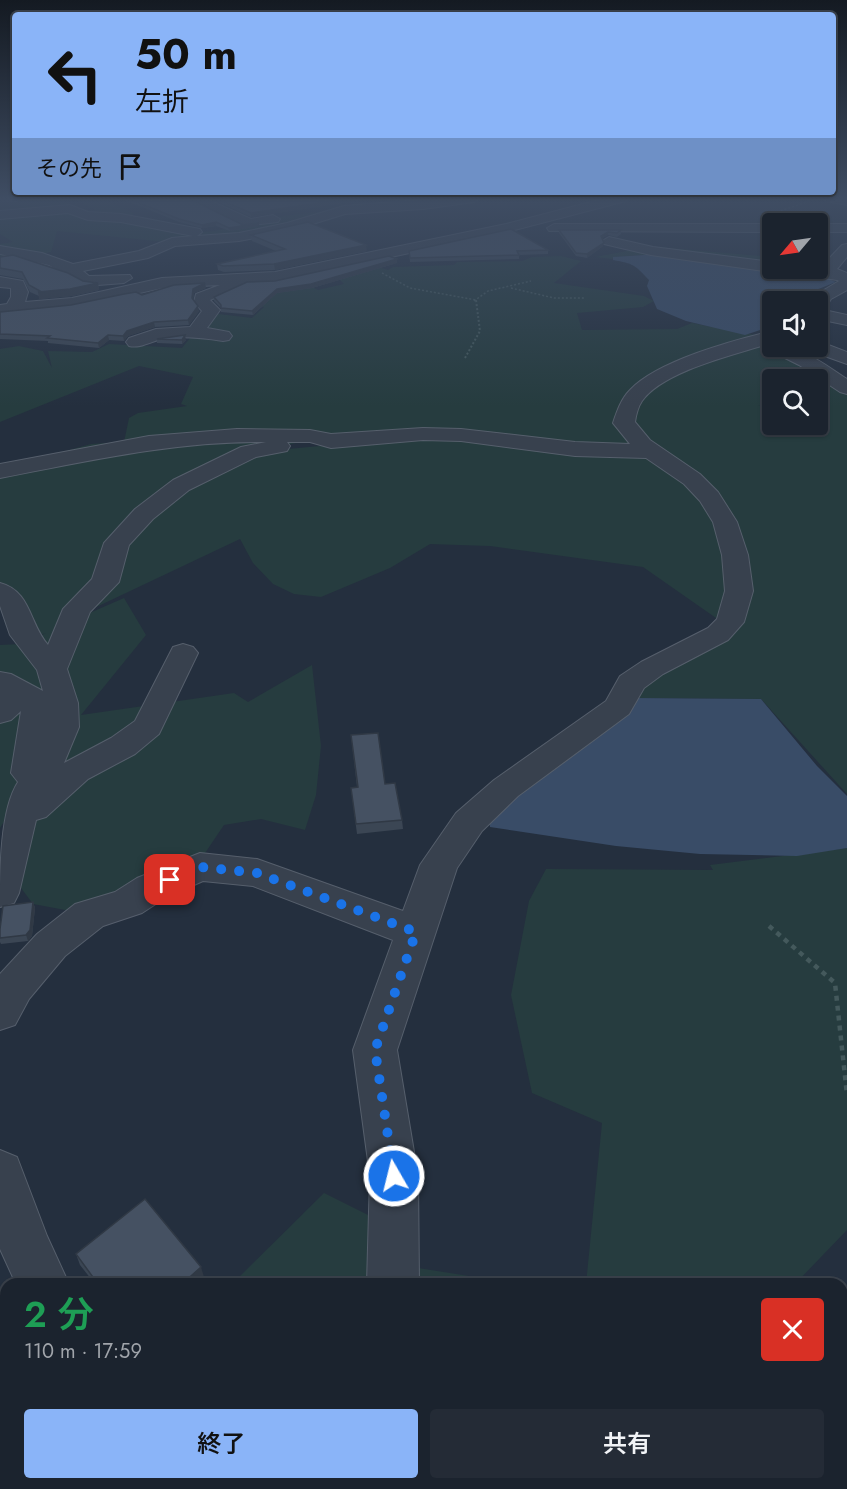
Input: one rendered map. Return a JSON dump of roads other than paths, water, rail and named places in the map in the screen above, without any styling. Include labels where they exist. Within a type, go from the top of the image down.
[{"type":"street","points":[[71,269],[79,267]]},
{"type":"street","points":[[828,267],[826,270],[845,279]]},
{"type":"street","points":[[10,309],[72,303],[162,283],[253,277],[324,268]]},
{"type":"street","points":[[71,269],[86,282]]},
{"type":"street","points":[[10,309],[45,292],[86,282],[145,276],[194,280]]},
{"type":"street","points":[[828,276],[845,279]]},
{"type":"street","points":[[241,298],[253,277]]},
{"type":"street","points":[[196,330],[212,310],[201,302],[202,298],[253,277]]},
{"type":"street","points":[[828,293],[845,279]]},
{"type":"street","points":[[0,282],[17,284],[21,293],[20,299],[10,309]]},
{"type":"street","points":[[66,321],[72,303]]},
{"type":"street","points":[[828,316],[847,320]]},
{"type":"street","points":[[135,342],[147,336],[196,330],[223,336]]},
{"type":"street","points":[[393,1278],[394,1176],[375,1050],[439,865],[469,822],[506,788],[618,707],[631,683],[652,668],[718,634],[730,622],[739,591],[735,555],[725,522],[710,497],[692,479],[642,444],[624,423],[628,407],[640,390],[657,378],[682,367],[762,344]]},
{"type":"street","points":[[828,351],[847,358]]},
{"type":"street","points":[[798,357],[847,388]]},
{"type":"street","points":[[52,669],[77,609],[105,582],[117,543],[144,514],[181,485],[249,452],[282,446],[423,434],[461,435],[575,449],[651,451]]},
{"type":"street","points":[[0,471],[190,438],[237,435],[310,436],[331,441]]},
{"type":"street","points":[[0,460],[32,448],[31,442]]},
{"type":"street","points":[[0,591],[12,600],[24,635],[52,669],[62,703],[63,727],[50,752],[43,777],[20,811]]},
{"type":"street","points":[[20,811],[76,771],[123,746],[147,727],[183,653]]},
{"type":"street","points":[[0,893],[20,811],[36,728],[38,700],[7,696]]},
{"type":"street","points":[[0,1012],[14,987],[51,945],[90,915],[128,903],[151,888],[200,867],[257,873],[416,932]]},
{"type":"street","points":[[0,1173],[26,1247],[40,1278]]},
{"type":"water","points":[[636,267],[762,267],[762,279],[828,279],[836,282],[814,291],[762,291],[762,329],[745,335],[686,321],[657,309],[647,286],[649,280]]},
{"type":"water","points":[[635,698],[761,699],[817,766],[847,796],[847,848],[797,856],[700,854],[616,846],[490,827],[489,816]]}]
